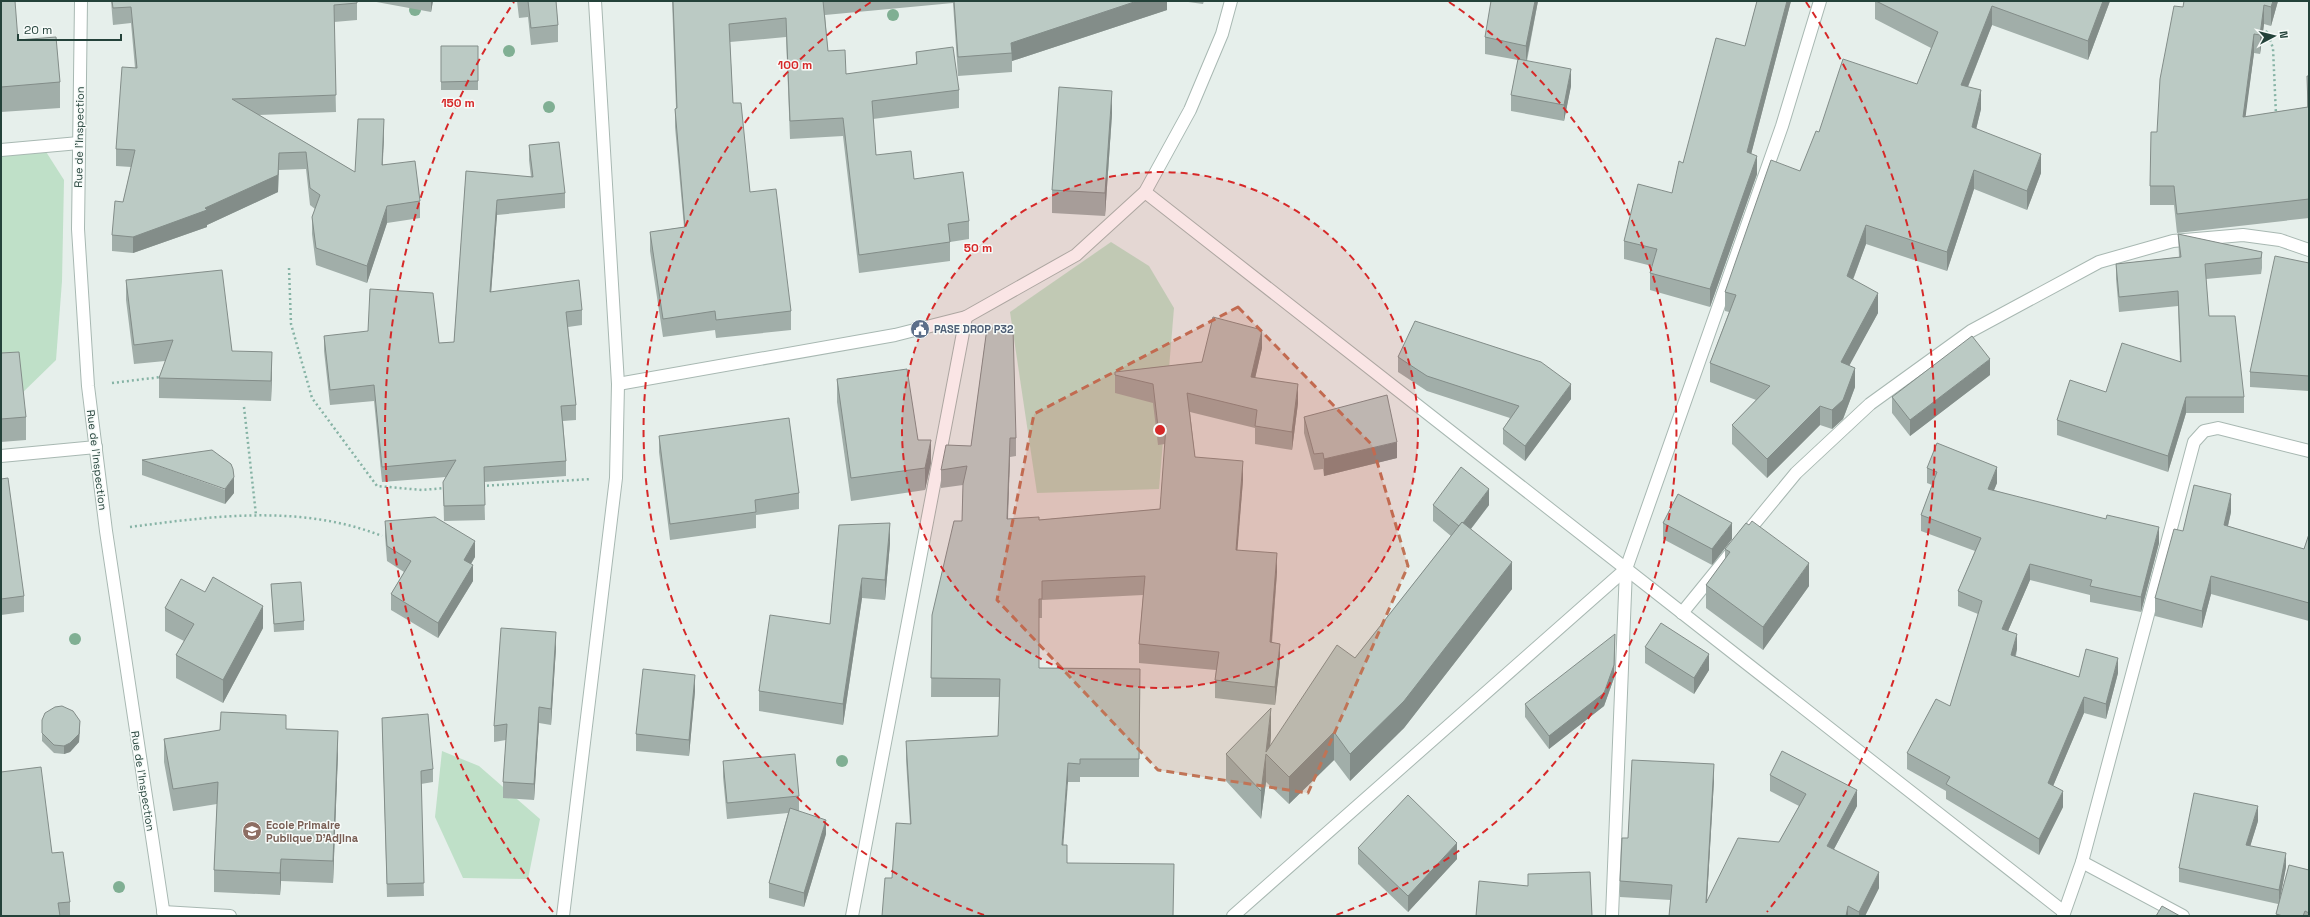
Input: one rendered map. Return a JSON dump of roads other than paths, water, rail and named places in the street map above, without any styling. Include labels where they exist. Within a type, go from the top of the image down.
[{"type":"street","name":"Rue de l'Inspection","points":[[80,1],[78,229],[88,386],[106,531],[163,914]]},
{"type":"street","points":[[563,916],[616,478],[618,384],[595,1]]},
{"type":"street","points":[[618,384],[895,335],[966,318],[1076,254],[1146,192],[1190,110],[1222,34],[1232,1]]},
{"type":"street","points":[[1612,916],[1626,569],[1782,126],[1820,1]]},
{"type":"street","points":[[1,150],[79,143]]},
{"type":"street","points":[[1146,192],[2064,914],[2082,862],[2194,442],[2204,431],[2218,428],[2309,452]]},
{"type":"street","points":[[1682,613],[1796,473],[1870,404],[1971,331],[2099,262],[2173,241],[2243,235],[2280,240],[2309,250]]},
{"type":"street","points":[[852,916],[966,318]]},
{"type":"street","points":[[1,456],[96,447]]},
{"type":"street","points":[[1234,916],[1626,569]]},
{"type":"street","points":[[2082,862],[2183,916]]},
{"type":"street","points":[[163,914],[230,916]]},
{"type":"place","name":"PASE DROP P32","points":[[920,329]]},
{"type":"place","name":"Ecole Primaire Publique D'Adjina","points":[[252,831]]}]
